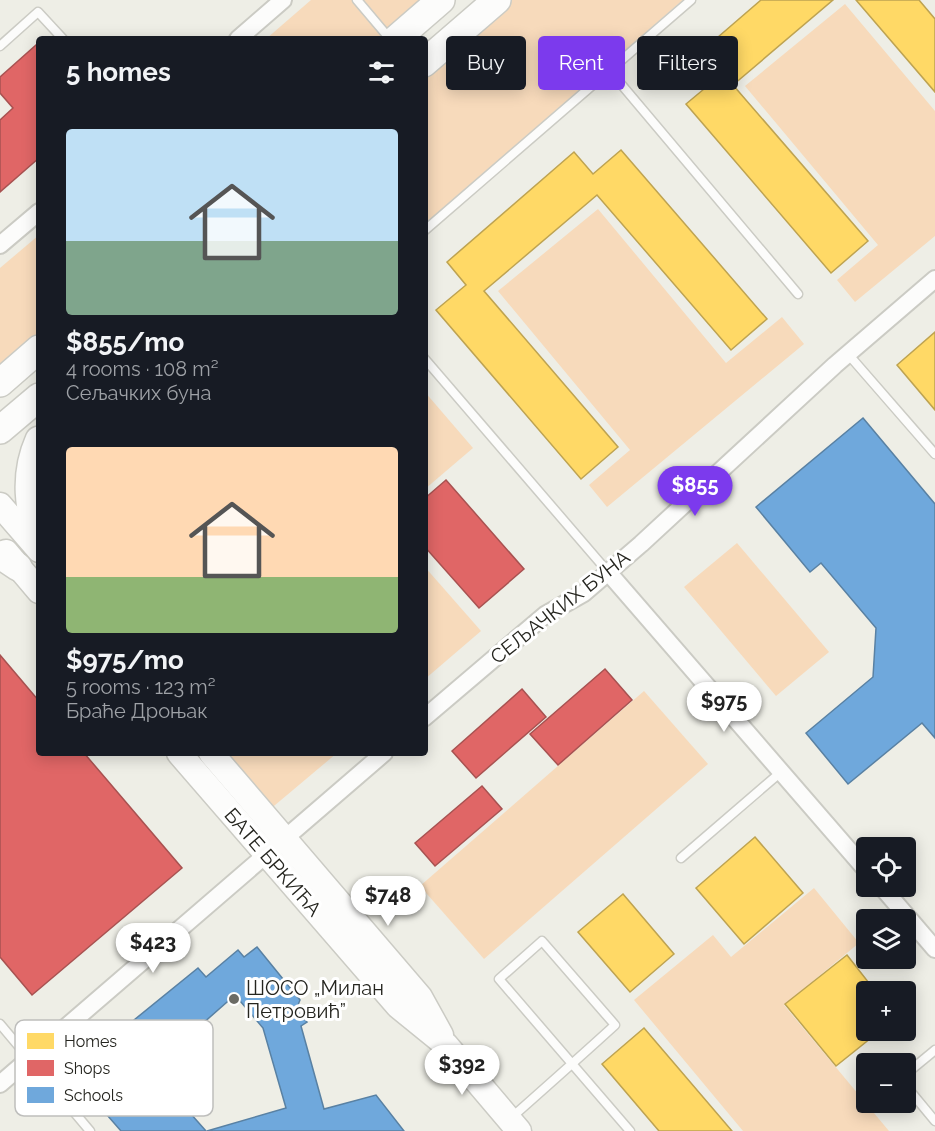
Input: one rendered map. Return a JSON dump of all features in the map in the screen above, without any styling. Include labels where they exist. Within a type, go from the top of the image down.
[{"type":"main road","points":[[399,36],[441,0]]},
{"type":"main road","points":[[428,60],[497,0]]},
{"type":"main road","points":[[0,383],[36,352]]},
{"type":"main road","points":[[0,430],[36,400]]},
{"type":"main road","points":[[36,449],[28,473],[31,514],[36,533]]},
{"type":"street","points":[[241,36],[283,0]]},
{"type":"street","points":[[0,245],[36,215]]},
{"type":"street","name":"СЕЉАЧКИХ БУНА","points":[[428,715],[545,615],[584,593],[848,354],[935,279]]},
{"type":"street","points":[[0,505],[36,547]]},
{"type":"street","points":[[0,545],[9,561],[36,588]]},
{"type":"street","points":[[608,572],[856,858]]},
{"type":"street","name":"БАТЕ БРКИЋА","points":[[182,756],[275,847]]},
{"type":"street","name":"БАТЕ БРКИЋА","points":[[213,756],[275,847],[398,1006],[446,1045],[514,1125]]},
{"type":"street","points":[[74,1020],[381,756]]},
{"type":"street","points":[[890,897],[935,949]]},
{"type":"street","points":[[0,1084],[15,1071]]},
{"type":"lane","points":[[357,0],[387,36]]},
{"type":"lane","points":[[625,57],[691,0]]},
{"type":"lane","points":[[0,46],[38,12],[60,36]]},
{"type":"lane","points":[[625,88],[798,294]]},
{"type":"lane","points":[[428,228],[587,90]]},
{"type":"lane","points":[[848,354],[935,453]]},
{"type":"lane","points":[[428,363],[608,572]]},
{"type":"lane","points":[[681,858],[781,772]]},
{"type":"lane","points":[[514,1125],[572,1064],[615,1025],[542,940],[499,979],[572,1064],[630,1131]]},
{"type":"lane","points":[[0,1024],[15,1042]]},
{"type":"lane","points":[[916,1066],[935,1050]]},
{"type":"lane","points":[[916,1098],[935,1121]]},
{"type":"lane","points":[[77,1116],[90,1131]]},
{"type":"shaded area","points":[[311,0],[432,0],[390,36],[269,36]]},
{"type":"shaded area","points":[[508,0],[683,0],[642,36],[637,36],[637,40],[625,50],[625,36],[538,36],[538,90],[579,90],[428,221],[428,69],[446,53],[446,90],[526,90],[526,36],[466,36]]},
{"type":"shaded area","points":[[845,4],[935,111],[935,236],[855,302],[837,280],[878,245],[745,86]]},
{"type":"shaded area","points":[[598,209],[726,363],[782,317],[804,344],[607,507],[589,485],[630,450],[498,291]]},
{"type":"shaded area","points":[[36,238],[36,345],[0,376],[0,268]]},
{"type":"shaded area","points":[[428,396],[473,448],[428,486]]},
{"type":"shaded area","points":[[737,543],[829,652],[776,696],[684,587]]},
{"type":"shaded area","points":[[428,571],[481,631],[428,676]]},
{"type":"shaded area","points":[[644,691],[708,764],[484,959],[420,886]]},
{"type":"shaded area","points":[[221,756],[333,756],[268,811]]},
{"type":"shaded area","points":[[814,888],[856,939],[856,945],[784,1005],[856,1091],[856,1113],[874,1113],[889,1131],[743,1131],[634,1000],[713,935],[731,957]]},
{"type":"building: Homes","points":[[761,0],[833,0],[738,81],[738,36],[719,36]]},
{"type":"building: Homes","points":[[856,0],[919,0],[935,19],[935,92]]},
{"type":"building: Homes","points":[[703,90],[737,90],[868,241],[831,273],[686,104]]},
{"type":"building: Homes","points":[[621,150],[767,319],[731,350],[597,195],[484,291],[618,447],[581,479],[436,310],[466,285],[447,262],[574,152],[593,174]]},
{"type":"building: Homes","points":[[935,332],[935,410],[897,365]]},
{"type":"building: Homes","points":[[755,837],[803,893],[744,944],[696,888]]},
{"type":"building: Homes","points":[[623,894],[674,954],[630,992],[578,932]]},
{"type":"building: Homes","points":[[847,955],[867,981],[856,981],[856,1041],[867,1041],[836,1066],[785,1004]]},
{"type":"building: Homes","points":[[644,1028],[732,1131],[659,1131],[602,1064]]},
{"type":"building: Shops","points":[[36,45],[36,161],[0,192],[0,120],[13,108],[0,93],[0,77]]},
{"type":"building: Shops","points":[[446,480],[524,569],[479,608],[428,551],[428,496]]},
{"type":"building: Shops","points":[[0,655],[36,697],[36,756],[87,756],[182,868],[32,995],[0,957]]},
{"type":"building: Shops","points":[[605,669],[632,700],[558,765],[530,734]]},
{"type":"building: Shops","points":[[522,689],[546,717],[476,778],[452,751]]},
{"type":"building: Shops","points":[[482,786],[502,809],[435,866],[415,843]]},
{"type":"building: Schools","points":[[863,418],[935,504],[935,738],[922,723],[848,784],[806,733],[873,677],[876,628],[821,563],[810,572],[756,507]]},
{"type":"building: Schools","points":[[257,947],[300,1000],[296,1010],[307,1022],[301,1026],[324,1109],[376,1095],[404,1131],[207,1131],[286,1108],[263,1028],[235,995],[207,1020],[134,1020],[198,968],[206,977],[238,950],[244,957]]},
{"type":"building: Schools","points":[[108,1116],[193,1116],[206,1131],[121,1131]]},
{"type":"place","name":"ШОСО „Милан Петровић”","points":[[234,999]]}]
